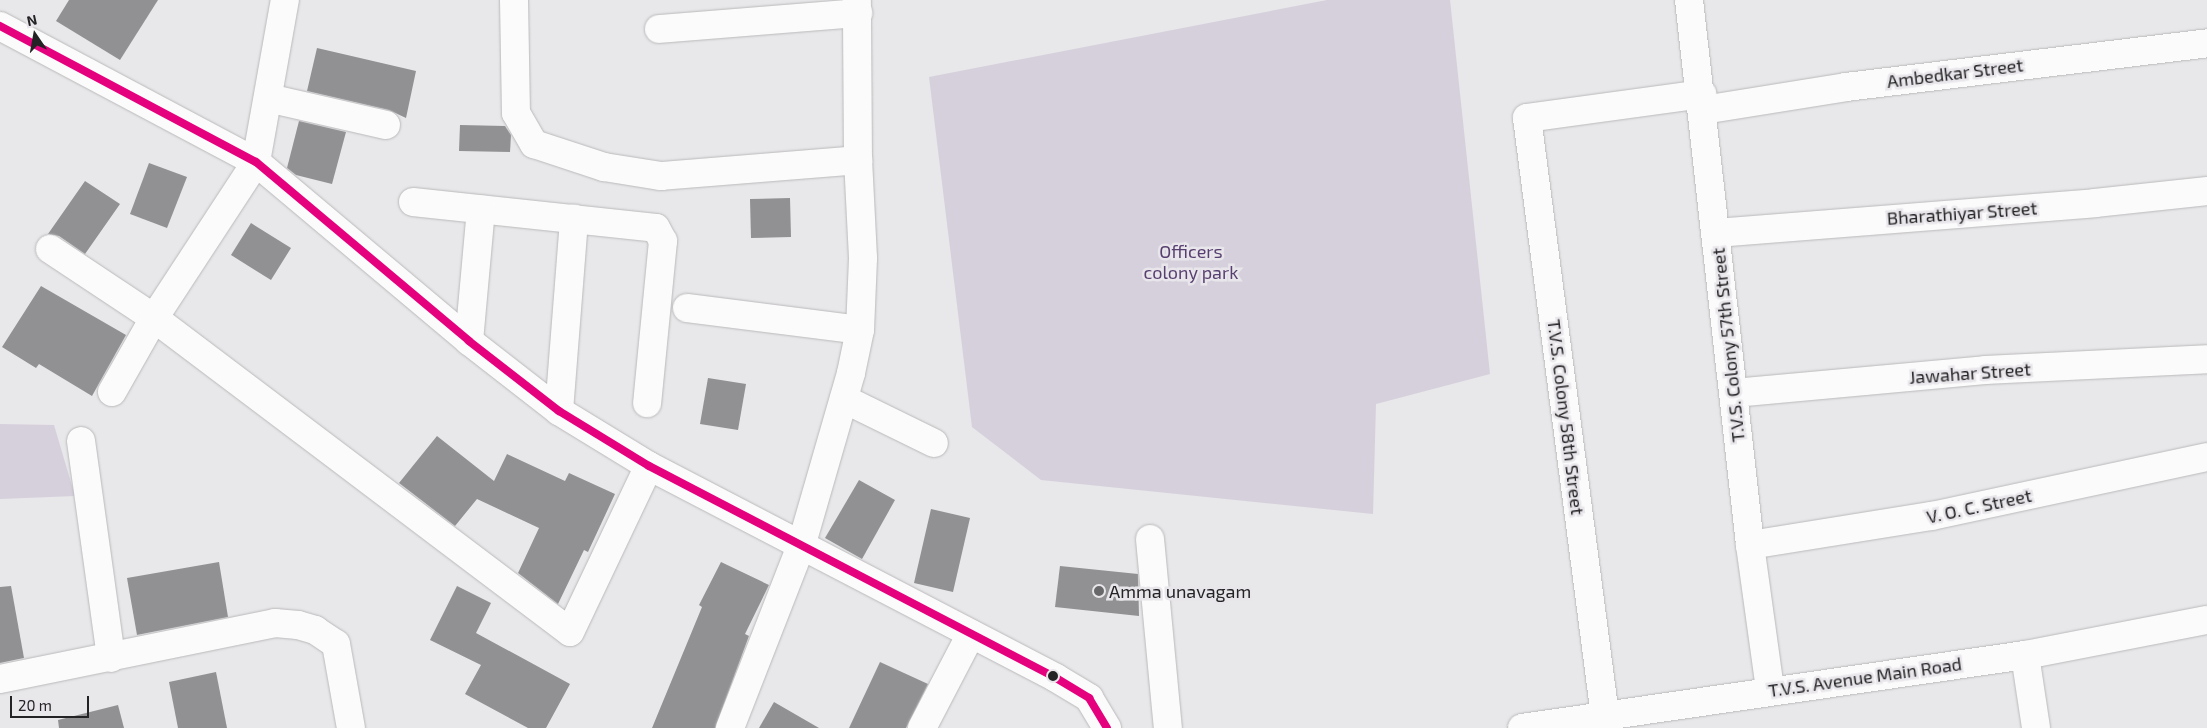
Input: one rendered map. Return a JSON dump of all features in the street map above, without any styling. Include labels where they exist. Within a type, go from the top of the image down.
[{"type":"street","points":[[112,392],[154,318],[256,162],[285,0]]},
{"type":"street","points":[[514,0],[516,114],[534,144],[604,167],[661,176],[858,160]]},
{"type":"street","name":"T.V.S. Colony 57th Street","points":[[1689,0],[1702,102],[1750,545],[1770,690]]},
{"type":"street","points":[[659,30],[858,6],[858,160],[863,258],[860,330],[844,399],[802,543],[730,728]]},
{"type":"street","points":[[0,26],[256,162],[469,341],[559,411],[649,466],[802,543],[1089,698],[1107,728]]},
{"type":"street","name":"Ambedkar Street","points":[[1527,118],[1846,87],[2207,43]]},
{"type":"street","points":[[268,98],[386,125]]},
{"type":"street","name":"T.V.S. Colony 58th Street","points":[[1527,118],[1605,716]]},
{"type":"street","name":"Bharathiyar Street","points":[[1716,233],[2096,203],[2207,191]]},
{"type":"street","points":[[413,202],[648,226],[661,232],[663,240],[647,403]]},
{"type":"street","points":[[469,341],[481,210]]},
{"type":"street","points":[[559,411],[574,219]]},
{"type":"street","points":[[50,249],[154,318],[570,632],[649,466]]},
{"type":"street","points":[[687,308],[860,330]]},
{"type":"street","name":"Jawahar Street","points":[[1734,393],[1985,370],[2207,359]]},
{"type":"street","points":[[844,399],[934,443]]},
{"type":"street","points":[[81,440],[111,658]]},
{"type":"street","name":"V. O. C. Street","points":[[1750,545],[1932,516],[2207,457]]},
{"type":"street","points":[[1150,539],[1168,728]]},
{"type":"street","name":"T.V.S. Avenue Main Road","points":[[1522,728],[1770,690],[2025,655],[2207,620]]},
{"type":"street","points":[[0,679],[111,658],[275,623],[298,625],[315,630],[336,644],[351,728]]},
{"type":"street","points":[[922,728],[971,634]]},
{"type":"street","points":[[2025,655],[2036,728]]},
{"type":"green space","name":"Officers colony park","points":[[1327,0],[1450,0],[1490,374],[1376,404],[1373,514],[1041,480],[972,427],[929,77]]},
{"type":"green space","points":[[0,424],[54,425],[75,496],[0,499]]},
{"type":"building","points":[[69,0],[158,0],[120,60],[56,21]]},
{"type":"building","points":[[317,48],[416,71],[406,118],[389,110],[307,91]]},
{"type":"building","points":[[299,121],[346,132],[332,184],[296,175],[287,168]]},
{"type":"building","points":[[460,125],[505,126],[511,135],[510,152],[459,151]]},
{"type":"building","points":[[149,163],[187,177],[167,228],[130,214]]},
{"type":"building","points":[[85,181],[120,204],[85,254],[59,236],[48,234]]},
{"type":"building","points":[[790,198],[791,237],[751,238],[750,199]]},
{"type":"building","points":[[251,223],[291,248],[271,280],[231,255]]},
{"type":"building","points":[[41,286],[126,335],[92,396],[39,364],[36,368],[2,347]]},
{"type":"building","points":[[708,378],[746,384],[738,430],[700,424]]},
{"type":"building","points":[[437,436],[494,481],[507,454],[565,481],[569,473],[615,494],[588,552],[584,550],[558,604],[518,573],[539,528],[477,499],[455,526],[399,483]]},
{"type":"building","points":[[859,480],[895,500],[862,559],[825,538]]},
{"type":"building","points":[[931,509],[970,518],[953,592],[914,583]]},
{"type":"building","points":[[219,562],[228,617],[137,635],[127,578]]},
{"type":"building","points":[[721,562],[769,585],[745,634],[749,636],[715,728],[652,728],[702,607],[699,605]]},
{"type":"building","name":"Amma unavagam","points":[[1060,566],[1138,574],[1139,616],[1055,607]]},
{"type":"building","points":[[11,586],[24,658],[0,663],[0,587]]},
{"type":"building","points":[[457,586],[491,603],[476,633],[570,684],[546,728],[528,728],[465,694],[481,665],[430,640]]},
{"type":"building","points":[[880,662],[928,684],[906,728],[849,728]]},
{"type":"building","points":[[216,672],[227,728],[178,728],[169,682]]},
{"type":"building","points":[[774,702],[819,728],[759,728]]},
{"type":"building","points":[[118,705],[124,728],[59,728],[58,720]]},
{"type":"transit line","name":"20","points":[[0,26],[256,162],[469,341],[559,411],[649,466],[1056,678],[1089,698],[1107,728]]},
{"type":"place","name":"Amma unavagam","points":[[1099,591]]}]
